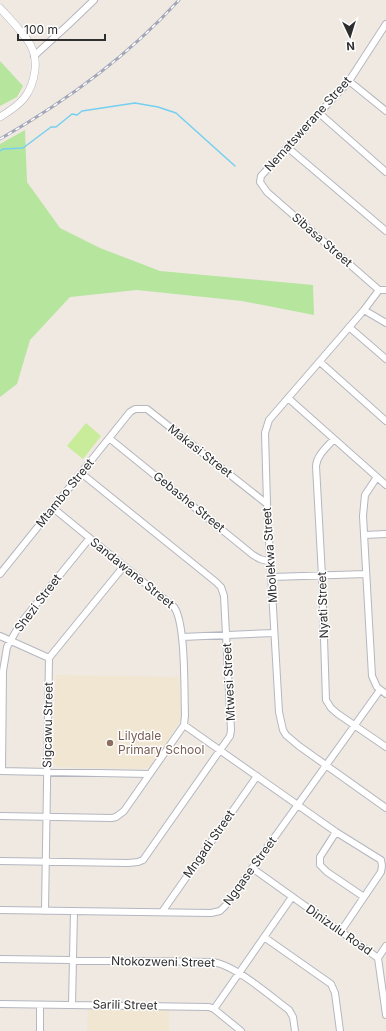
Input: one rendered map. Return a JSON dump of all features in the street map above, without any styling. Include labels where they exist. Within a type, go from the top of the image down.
[{"type":"street","points":[[34,56],[64,30],[94,0]]},
{"type":"street","points":[[0,8],[29,42],[34,56],[35,67],[32,87],[22,101],[0,117]]},
{"type":"street","name":"Nematswerane Street","points":[[260,184],[261,176],[349,81],[386,24]]},
{"type":"street","points":[[349,81],[386,110]]},
{"type":"street","points":[[319,113],[386,172]]},
{"type":"street","points":[[287,147],[386,231]]},
{"type":"street","name":"Sibasa Street","points":[[260,184],[266,192],[379,290]]},
{"type":"street","points":[[379,290],[386,290]]},
{"type":"street","name":"Mbolekwa Street","points":[[379,290],[364,310],[269,420],[266,428],[267,504],[279,712],[283,730],[292,741],[386,808]]},
{"type":"street","points":[[364,310],[386,323]]},
{"type":"street","points":[[349,327],[386,359]]},
{"type":"street","points":[[320,362],[386,421]]},
{"type":"street","points":[[288,398],[386,484]]},
{"type":"street","name":"Makasi Street","points":[[130,412],[135,409],[148,410],[267,504]]},
{"type":"street","name":"Mtambo Street","points":[[0,574],[130,412]]},
{"type":"street","name":"Gebashe Street","points":[[109,438],[252,555],[271,562]]},
{"type":"street","name":"Nyati Street","points":[[334,439],[319,457],[316,466],[322,576],[326,700],[331,708],[354,726],[386,747]]},
{"type":"street","name":"Mtwesi Street","points":[[0,861],[128,863],[143,860],[230,736],[227,635],[224,596],[221,587],[81,473]]},
{"type":"street","points":[[377,477],[365,495],[364,535],[372,676],[374,683],[386,694]]},
{"type":"street","name":"Sandawane Street","points":[[53,508],[174,607],[179,616],[182,637],[185,715],[184,726]]},
{"type":"street","points":[[364,535],[386,534]]},
{"type":"street","name":"Shezi Street","points":[[1,771],[3,671],[5,653],[10,641],[24,618],[89,539]]},
{"type":"street","points":[[0,636],[49,658],[124,566]]},
{"type":"street","points":[[272,577],[366,574]]},
{"type":"street","points":[[182,637],[274,633]]},
{"type":"street","name":"Sigcawu Street","points":[[45,911],[49,658]]},
{"type":"street","name":"Ngqase Street","points":[[0,910],[211,913],[220,911],[226,905],[380,690]]},
{"type":"street","points":[[0,816],[116,817],[124,811],[184,726],[336,832],[381,860],[381,872],[341,932]]},
{"type":"street","points":[[1,771],[149,774]]},
{"type":"street","name":"Mngadi Street","points":[[162,912],[257,776]]},
{"type":"street","points":[[336,832],[320,857],[320,865],[327,872],[364,897]]},
{"type":"street","name":"Dinizulu Road","points":[[252,868],[378,958],[386,1015]]},
{"type":"street","points":[[241,1031],[214,1009],[292,897]]},
{"type":"street","points":[[72,1005],[74,911]]},
{"type":"street","points":[[264,937],[331,984],[335,993],[340,1031]]},
{"type":"street","points":[[378,958],[386,946]]},
{"type":"street","name":"Ntokozweni Street","points":[[0,959],[220,963],[239,973],[289,1010],[293,1017],[295,1031]]},
{"type":"street","name":"Sarili Street","points":[[0,1004],[208,1007],[214,1009]]},
{"type":"street","points":[[40,1005],[40,1031]]},
{"type":"shaded area","name":"Lilydale Primary School","points":[[56,675],[179,677],[181,720],[149,767],[142,769],[57,767],[53,763]]},
{"type":"shaded area","points":[[88,1009],[169,1010],[169,1031],[87,1031]]},
{"type":"green space","points":[[0,61],[23,86],[17,97],[0,106]]},
{"type":"green space","points":[[25,130],[27,182],[60,228],[100,248],[160,271],[313,285],[314,315],[242,301],[137,290],[70,297],[30,340],[17,384],[0,397],[0,144]]},
{"type":"green space","points":[[86,423],[101,436],[83,459],[67,446]]},
{"type":"waterway","points":[[0,151],[3,149],[23,148],[51,127],[56,127],[72,114],[77,115],[82,111],[135,103],[158,107],[176,113],[235,166]]},
{"type":"railway","points":[[0,139],[48,110],[95,77],[139,40],[179,0]]},
{"type":"place","name":"Lilydale Primary School","points":[[110,743]]}]
